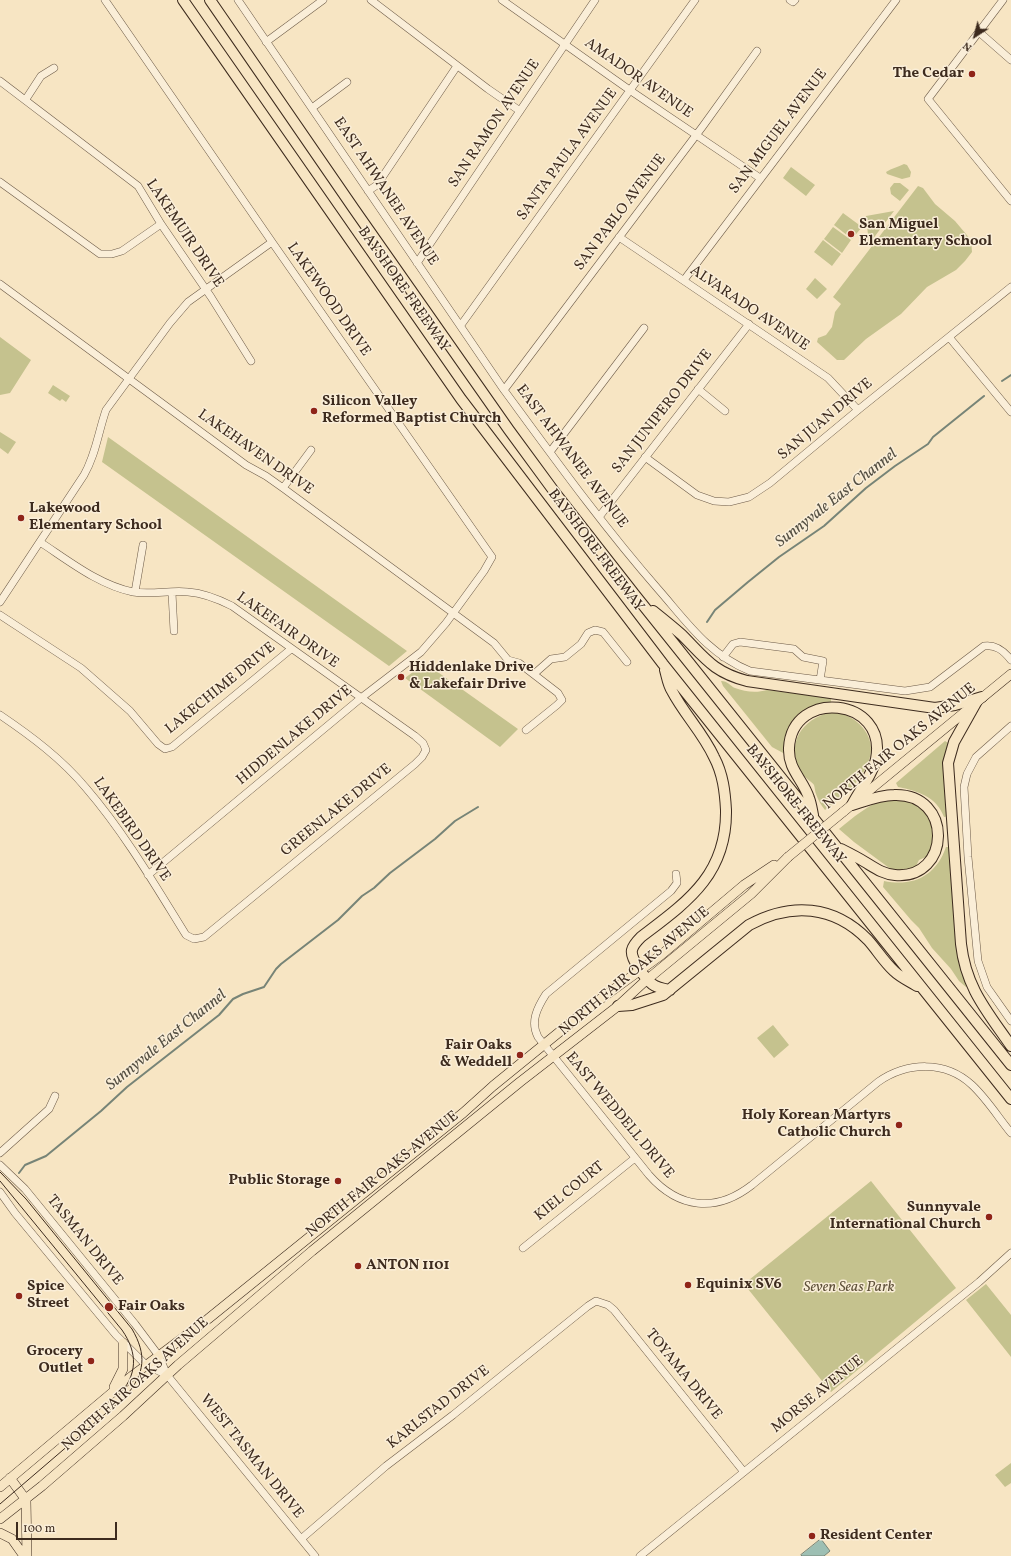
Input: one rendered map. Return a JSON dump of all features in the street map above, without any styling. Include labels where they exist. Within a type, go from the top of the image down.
[{"type":"highway","name":"BAYSHORE FREEWAY","points":[[182,0],[461,399],[662,664],[1011,1099]]},
{"type":"highway","name":"BAYSHORE FREEWAY","points":[[210,0],[354,209],[509,430],[556,494],[1011,1066]]},
{"type":"highway","points":[[635,595],[682,635],[710,664],[735,678],[758,684],[935,708],[980,699]]},
{"type":"highway","points":[[662,664],[671,690],[714,757],[720,770],[726,798],[726,828],[723,844],[717,860],[698,889],[686,901],[640,937],[631,951],[633,961],[652,984],[659,988],[670,990]]},
{"type":"highway","points":[[980,699],[954,742],[948,763],[961,944],[964,964],[973,990],[1011,1046]]},
{"type":"highway","points":[[813,817],[809,797],[792,765],[789,745],[797,726],[806,716],[820,709],[840,707],[856,713],[864,719],[874,733],[877,746],[874,766],[852,805]]},
{"type":"highway","points":[[836,847],[867,863],[877,870],[886,874],[897,875],[910,873],[923,867],[933,857],[936,850],[938,843],[937,823],[930,810],[918,800],[910,797],[894,795],[883,796],[852,805]]},
{"type":"highway","points":[[618,1006],[632,1005],[657,998],[670,990],[749,925],[770,915],[793,910],[810,910],[825,913],[842,920],[856,929],[869,941],[894,971],[923,990]]},
{"type":"main road","name":"NORTH FAIR OAKS AVENUE","points":[[0,1519],[26,1500],[123,1416],[216,1332],[312,1251],[520,1082],[618,1006],[648,979],[746,898],[788,858],[1011,674]]},
{"type":"main road","name":"NORTH FAIR OAKS AVENUE","points":[[0,1486],[108,1395],[208,1319],[459,1117],[595,1003],[640,970],[744,885],[788,858]]},
{"type":"main road","points":[[108,1395],[120,1378],[123,1369],[123,1343]]},
{"type":"main road","points":[[10,1478],[26,1500],[27,1556]]},
{"type":"main road","points":[[0,1533],[12,1539],[24,1556]]},
{"type":"street","name":"LAKEWOOD DRIVE","points":[[105,0],[492,557],[484,571],[453,613]]},
{"type":"street","name":"EAST AHWANEE AVENUE","points":[[238,0],[504,390],[630,557],[704,643],[736,666],[750,671],[905,691],[930,687],[943,679],[984,646],[989,645],[1000,649],[1011,660]]},
{"type":"street","points":[[266,42],[323,0]]},
{"type":"street","points":[[371,0],[457,66],[520,111]]},
{"type":"street","name":"AMADOR AVENUE","points":[[502,0],[631,91],[760,178]]},
{"type":"street","name":"SAN RAMON AVENUE","points":[[417,263],[595,0]]},
{"type":"street","name":"SANTA PAULA AVENUE","points":[[461,325],[631,91],[695,0]]},
{"type":"street","name":"SAN MIGUEL AVENUE","points":[[684,280],[896,0]]},
{"type":"street","points":[[1003,0],[928,99],[1011,201]]},
{"type":"street","points":[[979,32],[1011,60]]},
{"type":"street","name":"SAN PABLO AVENUE","points":[[504,390],[696,135],[757,51]]},
{"type":"street","points":[[368,191],[377,185],[457,66]]},
{"type":"street","points":[[26,99],[42,76],[54,68]]},
{"type":"street","name":"LAKEMUIR DRIVE","points":[[0,81],[26,99],[138,186],[161,224],[205,288],[251,361]]},
{"type":"street","points":[[312,108],[347,82]]},
{"type":"street","points":[[0,182],[100,254],[112,254],[122,251],[161,224]]},
{"type":"street","name":"ALVARADO AVENUE","points":[[619,237],[828,378],[858,410]]},
{"type":"street","points":[[0,602],[84,475],[95,452],[106,410],[183,307],[205,288],[272,242]]},
{"type":"street","name":"LAKEHAVEN DRIVE","points":[[0,284],[246,465],[266,476],[283,488],[494,643],[508,660],[519,663],[534,674]]},
{"type":"street","name":"SAN JUAN DRIVE","points":[[645,457],[697,495],[714,501],[729,502],[749,497],[770,484],[858,410],[1011,287]]},
{"type":"street","name":"SAN JUNIPERO DRIVE","points":[[599,517],[749,324]]},
{"type":"street","points":[[550,452],[644,328]]},
{"type":"street","points":[[949,337],[1011,412]]},
{"type":"street","points":[[698,389],[725,411]]},
{"type":"street","points":[[283,488],[311,450]]},
{"type":"street","name":"LAKEFAIR DRIVE","points":[[40,542],[113,587],[135,592],[154,594],[187,591],[202,594],[232,606],[361,698]]},
{"type":"street","points":[[135,592],[142,545]]},
{"type":"street","points":[[172,593],[174,631]]},
{"type":"street","name":"HIDDENLAKE DRIVE","points":[[148,875],[361,698],[422,652],[453,613]]},
{"type":"street","name":"LAKECHIME DRIVE","points":[[0,615],[81,668],[130,711],[158,744],[165,749],[172,747],[291,649]]},
{"type":"street","points":[[526,730],[557,706],[562,700],[558,693],[534,674],[551,659],[565,657],[581,644],[588,633],[595,630],[603,632],[627,662]]},
{"type":"street","points":[[723,657],[733,644],[740,642],[794,649],[804,657],[823,661],[820,680]]},
{"type":"street","name":"GREENLAKE DRIVE","points":[[194,939],[204,937],[422,757],[426,750],[423,742],[361,698]]},
{"type":"street","name":"LAKEBIRD DRIVE","points":[[0,715],[33,738],[60,761],[86,787],[103,809],[148,875],[186,934],[194,939]]},
{"type":"street","points":[[1011,726],[976,757],[967,774],[964,787],[968,857],[978,961],[987,987],[1011,1022]]},
{"type":"street","name":"EAST WEDDELL DRIVE","points":[[676,874],[677,883],[671,891],[546,994],[536,1013],[534,1024],[538,1037],[553,1057],[661,1188],[679,1199],[699,1204],[710,1204],[727,1200],[748,1189],[886,1076],[901,1069],[918,1066],[929,1066],[943,1069],[956,1074],[967,1081],[983,1097],[1011,1133]]},
{"type":"street","points":[[0,1153],[49,1109],[55,1096]]},
{"type":"street","name":"KIEL COURT","points":[[523,1248],[635,1158]]},
{"type":"street","name":"TASMAN DRIVE","points":[[0,1165],[24,1189],[135,1324],[158,1356]]},
{"type":"street","points":[[0,1192],[15,1213],[71,1282],[123,1343],[146,1365]]},
{"type":"street","name":"MORSE AVENUE","points":[[640,1556],[979,1282],[1011,1253]]},
{"type":"street","name":"TOYAMA DRIVE","points":[[596,1301],[608,1305],[614,1310],[744,1472]]},
{"type":"street","name":"KARLSTAD DRIVE","points":[[301,1539],[386,1466],[596,1301]]},
{"type":"street","name":"WEST TASMAN DRIVE","points":[[158,1356],[167,1375],[315,1556]]},
{"type":"street","name":"WEST TASMAN DRIVE","points":[[146,1365],[167,1375]]},
{"type":"green space","points":[[904,164],[907,165],[911,172],[910,177],[902,179],[887,174],[886,172]]},
{"type":"green space","points":[[791,167],[815,185],[806,196],[783,178]]},
{"type":"green space","points":[[894,183],[900,183],[909,190],[900,201],[891,194],[890,188]]},
{"type":"green space","points":[[918,186],[923,188],[935,204],[955,221],[971,240],[972,252],[956,270],[927,287],[901,314],[866,339],[844,360],[837,360],[817,342],[818,338],[826,335],[832,327],[835,312],[841,304],[833,297]]},
{"type":"green space","points":[[894,211],[869,244],[866,216]]},
{"type":"green space","points":[[843,213],[862,227],[852,239],[834,225]]},
{"type":"green space","points":[[833,227],[851,240],[842,253],[824,239]]},
{"type":"green space","points":[[823,240],[841,254],[832,266],[814,252]]},
{"type":"green space","points":[[815,278],[827,289],[817,299],[806,289]]},
{"type":"green space","points":[[0,337],[31,360],[10,393],[0,395]]},
{"type":"green space","points":[[53,385],[70,396],[66,402],[62,399],[60,401],[48,393]]},
{"type":"green space","points":[[0,432],[16,442],[8,454],[0,448]]},
{"type":"green space","points":[[108,437],[407,651],[389,666],[102,462]]},
{"type":"green space","points":[[425,663],[518,729],[500,747],[405,678]]},
{"type":"green space","points":[[721,681],[735,688],[751,692],[767,690],[831,698],[831,702],[805,713],[785,754],[772,747],[723,686]]},
{"type":"green space","points":[[831,712],[849,717],[860,724],[869,740],[871,752],[868,763],[862,775],[844,795],[825,810],[818,798],[814,785],[801,772],[795,751],[799,734],[805,726],[821,715]]},
{"type":"green space","points":[[945,741],[950,744],[950,816],[944,817],[937,804],[932,800],[919,793],[898,787],[896,783]]},
{"type":"green space","points":[[885,799],[899,799],[922,806],[935,828],[930,855],[919,860],[915,868],[895,871],[892,870],[839,829],[866,808]]},
{"type":"green space","points":[[946,847],[952,847],[954,921],[959,937],[966,987],[959,981],[951,969],[932,948],[919,928],[883,887],[884,881],[914,881],[930,872],[942,857]]},
{"type":"green space","points":[[773,1025],[789,1045],[774,1058],[757,1038]]},
{"type":"green space","name":"Seven Seas Park","points":[[871,1181],[956,1288],[831,1392],[744,1284]]},
{"type":"green space","points":[[986,1284],[1011,1315],[1011,1357],[966,1300]]},
{"type":"green space","points":[[1011,1463],[1011,1483],[1005,1487],[995,1475]]},
{"type":"water","points":[[821,1539],[830,1551],[824,1556],[801,1555]]},
{"type":"waterway","name":"Sunnyvale East Channel","points":[[1002,381],[1011,375]]},
{"type":"waterway","name":"Sunnyvale East Channel","points":[[707,622],[715,610],[748,582],[779,557],[824,526],[866,488],[928,444],[933,437],[984,396]]},
{"type":"waterway","name":"Sunnyvale East Channel","points":[[19,1173],[25,1165],[46,1156],[101,1111],[127,1087],[219,1015],[233,999],[264,987],[281,964],[338,920],[362,896],[435,839],[455,821],[478,807]]},
{"type":"tram line","points":[[0,1172],[26,1199],[132,1329],[137,1338],[142,1356],[140,1372],[126,1396],[0,1504]]},
{"type":"tram line","points":[[0,1181],[122,1330],[127,1339],[131,1347],[134,1364],[129,1380],[125,1388],[118,1396]]},
{"type":"place","name":"The Cedar","points":[[972,74]]},
{"type":"place","name":"San Miguel Elementary School","points":[[851,234]]},
{"type":"place","name":"Silicon Valley Reformed Baptist Church","points":[[314,411]]},
{"type":"place","name":"Lakewood Elementary School","points":[[21,518]]},
{"type":"place","name":"Hiddenlake Drive & Lakefair Drive","points":[[401,677]]},
{"type":"place","name":"Fair Oaks & Weddell","points":[[520,1055]]},
{"type":"place","name":"Holy Korean Martyrs Catholic Church","points":[[899,1125]]},
{"type":"place","name":"Public Storage","points":[[338,1181]]},
{"type":"place","name":"Sunnyvale International Church","points":[[989,1217]]},
{"type":"place","name":"ANTON 1101","points":[[358,1266]]},
{"type":"place","name":"Equinix SV6","points":[[688,1285]]},
{"type":"place","name":"Spice Street","points":[[19,1296]]},
{"type":"place","name":"Fair Oaks","points":[[109,1307]]},
{"type":"place","name":"Grocery Outlet","points":[[91,1361]]},
{"type":"place","name":"Resident Center","points":[[812,1536]]}]
